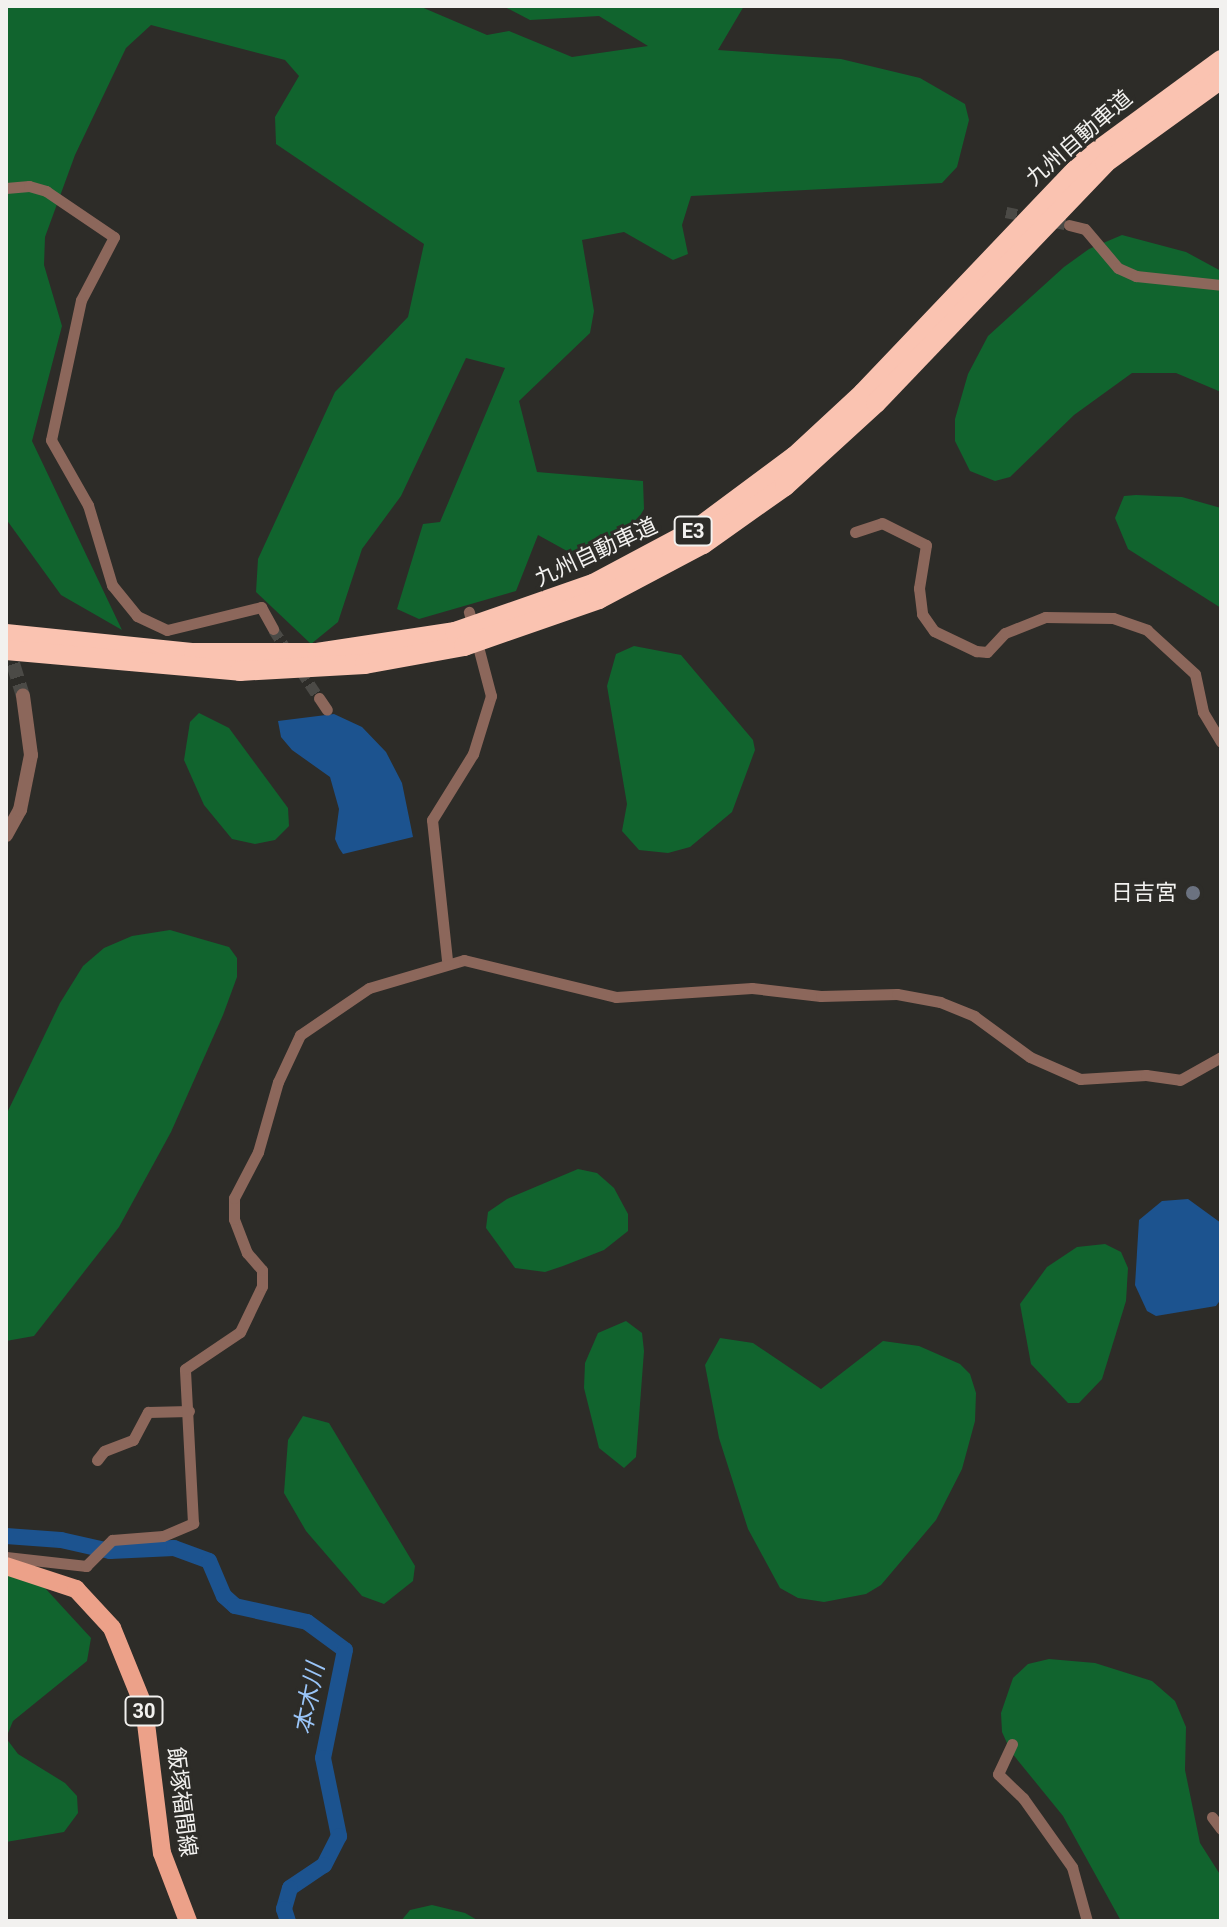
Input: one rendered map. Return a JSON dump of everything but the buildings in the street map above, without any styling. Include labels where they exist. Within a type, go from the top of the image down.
[{"type":"highway","name":"九州自動車道","points":[[6,634],[194,653],[317,653],[455,632],[593,584],[698,528],[795,456],[863,393],[1056,187],[1127,124],[1221,60]]},
{"type":"highway","name":"九州自動車道","points":[[6,650],[240,671],[340,667],[464,646],[599,599],[703,544],[785,486],[876,403],[1105,163],[1221,79]]},
{"type":"main road","name":"飯塚福間線","points":[[6,1566],[76,1589],[112,1628],[144,1707],[162,1853],[188,1921]]},
{"type":"street","points":[[6,188],[46,191],[114,237],[81,300],[51,440],[88,505],[112,585],[137,616],[167,630],[261,607],[273,629]]},
{"type":"street","points":[[1069,225],[1085,229],[1118,268],[1136,276],[1221,285]]},
{"type":"street","points":[[855,532],[882,523],[926,545],[919,588],[922,614],[934,631],[976,651],[987,652],[1005,633],[1045,617],[1113,618],[1147,630],[1195,674],[1201,705],[1221,742]]},
{"type":"street","points":[[447,960],[432,820],[486,725],[491,696],[469,612]]},
{"type":"street","points":[[6,835],[20,810],[31,755],[23,696]]},
{"type":"street","points":[[319,698],[327,710]]},
{"type":"street","points":[[6,1557],[86,1566],[112,1540],[179,1533],[193,1523],[185,1369],[240,1332],[262,1286],[262,1270],[247,1253],[234,1219],[234,1198],[258,1152],[278,1082],[300,1035],[369,988],[447,960],[464,960],[616,997],[752,988],[821,996],[915,997],[974,1016],[1030,1057],[1080,1079],[1146,1075],[1180,1080],[1221,1057]]},
{"type":"street","points":[[97,1460],[104,1451],[133,1440],[148,1412],[189,1411]]},
{"type":"street","points":[[1012,1744],[998,1774],[1023,1798],[1072,1867],[1087,1921]]},
{"type":"street","points":[[1212,1817],[1221,1829]]},
{"type":"green space","points":[[6,6],[419,6],[487,35],[509,31],[572,57],[648,46],[599,16],[530,20],[503,6],[744,6],[718,50],[841,59],[920,78],[965,104],[969,120],[957,167],[942,183],[691,196],[682,225],[688,254],[673,260],[624,232],[582,240],[594,311],[590,333],[519,401],[537,472],[643,481],[644,509],[629,534],[587,562],[538,535],[516,591],[419,619],[397,609],[423,524],[440,522],[505,368],[466,358],[401,496],[362,549],[338,622],[311,644],[256,592],[258,559],[335,392],[408,317],[424,244],[276,144],[275,117],[299,76],[285,60],[151,25],[126,48],[75,155],[45,237],[44,265],[62,326],[32,441],[122,630],[61,595],[6,519]]},
{"type":"green space","points":[[1122,235],[1186,252],[1221,271],[1221,392],[1176,373],[1132,373],[1074,415],[1010,477],[995,481],[970,471],[955,441],[955,419],[968,374],[988,336],[1064,267],[1089,249]]},
{"type":"green space","points":[[1124,496],[1182,497],[1221,508],[1221,608],[1128,549],[1115,518]]},
{"type":"green space","points":[[634,646],[681,655],[753,740],[755,750],[732,812],[690,847],[668,853],[639,850],[622,831],[627,804],[607,686],[616,654]]},
{"type":"green space","points":[[199,713],[229,728],[288,808],[289,826],[275,840],[255,844],[232,839],[204,805],[184,760],[190,722]]},
{"type":"green space","points":[[170,930],[229,947],[237,958],[237,977],[223,1015],[171,1132],[119,1227],[34,1336],[6,1341],[6,1115],[60,1003],[83,966],[104,948],[132,936]]},
{"type":"green space","points":[[578,1169],[597,1173],[614,1188],[628,1214],[628,1231],[604,1250],[545,1272],[515,1268],[486,1228],[488,1212],[507,1199]]},
{"type":"green space","points":[[1105,1244],[1121,1252],[1128,1268],[1126,1301],[1102,1379],[1079,1403],[1068,1403],[1031,1364],[1020,1304],[1047,1267],[1077,1247]]},
{"type":"green space","points":[[626,1321],[642,1333],[644,1351],[636,1457],[624,1468],[599,1448],[584,1388],[585,1363],[598,1333]]},
{"type":"green space","points":[[720,1338],[753,1343],[821,1389],[883,1341],[919,1346],[960,1364],[970,1374],[976,1393],[975,1421],[962,1469],[936,1520],[881,1585],[866,1594],[824,1602],[798,1598],[780,1588],[748,1529],[719,1438],[705,1365]]},
{"type":"green space","points":[[303,1416],[329,1423],[415,1566],[413,1581],[384,1604],[362,1596],[306,1531],[284,1493],[288,1440]]},
{"type":"green space","points":[[6,1567],[45,1588],[91,1638],[87,1661],[13,1721],[6,1738]]},
{"type":"green space","points":[[1049,1659],[1095,1663],[1152,1681],[1175,1701],[1186,1727],[1185,1770],[1200,1843],[1221,1876],[1221,1921],[1121,1921],[1063,1816],[1011,1752],[1002,1732],[1001,1713],[1013,1678],[1028,1664]]},
{"type":"green space","points":[[6,1738],[18,1754],[65,1783],[77,1796],[78,1813],[64,1832],[6,1842]]},
{"type":"green space","points":[[432,1905],[465,1913],[479,1921],[401,1921],[410,1910]]},
{"type":"water","points":[[334,714],[362,727],[386,752],[402,783],[413,837],[343,854],[339,848],[335,839],[339,809],[330,777],[292,750],[281,737],[278,721]]},
{"type":"water","points":[[1188,1199],[1221,1223],[1221,1299],[1216,1306],[1156,1316],[1147,1311],[1135,1285],[1139,1220],[1162,1201]]},
{"type":"waterway","name":"本木川","points":[[6,1536],[61,1540],[110,1551],[174,1548],[209,1561],[224,1596],[235,1606],[307,1622],[345,1650],[323,1758],[339,1836],[324,1865],[290,1888],[284,1909],[288,1921]]},
{"type":"tunnel","points":[[1006,212],[1069,225]]},
{"type":"tunnel","points":[[273,629],[319,698]]},
{"type":"tunnel","points":[[7,644],[23,696]]},
{"type":"place","name":"日吉宮","points":[[1193,893]]}]
